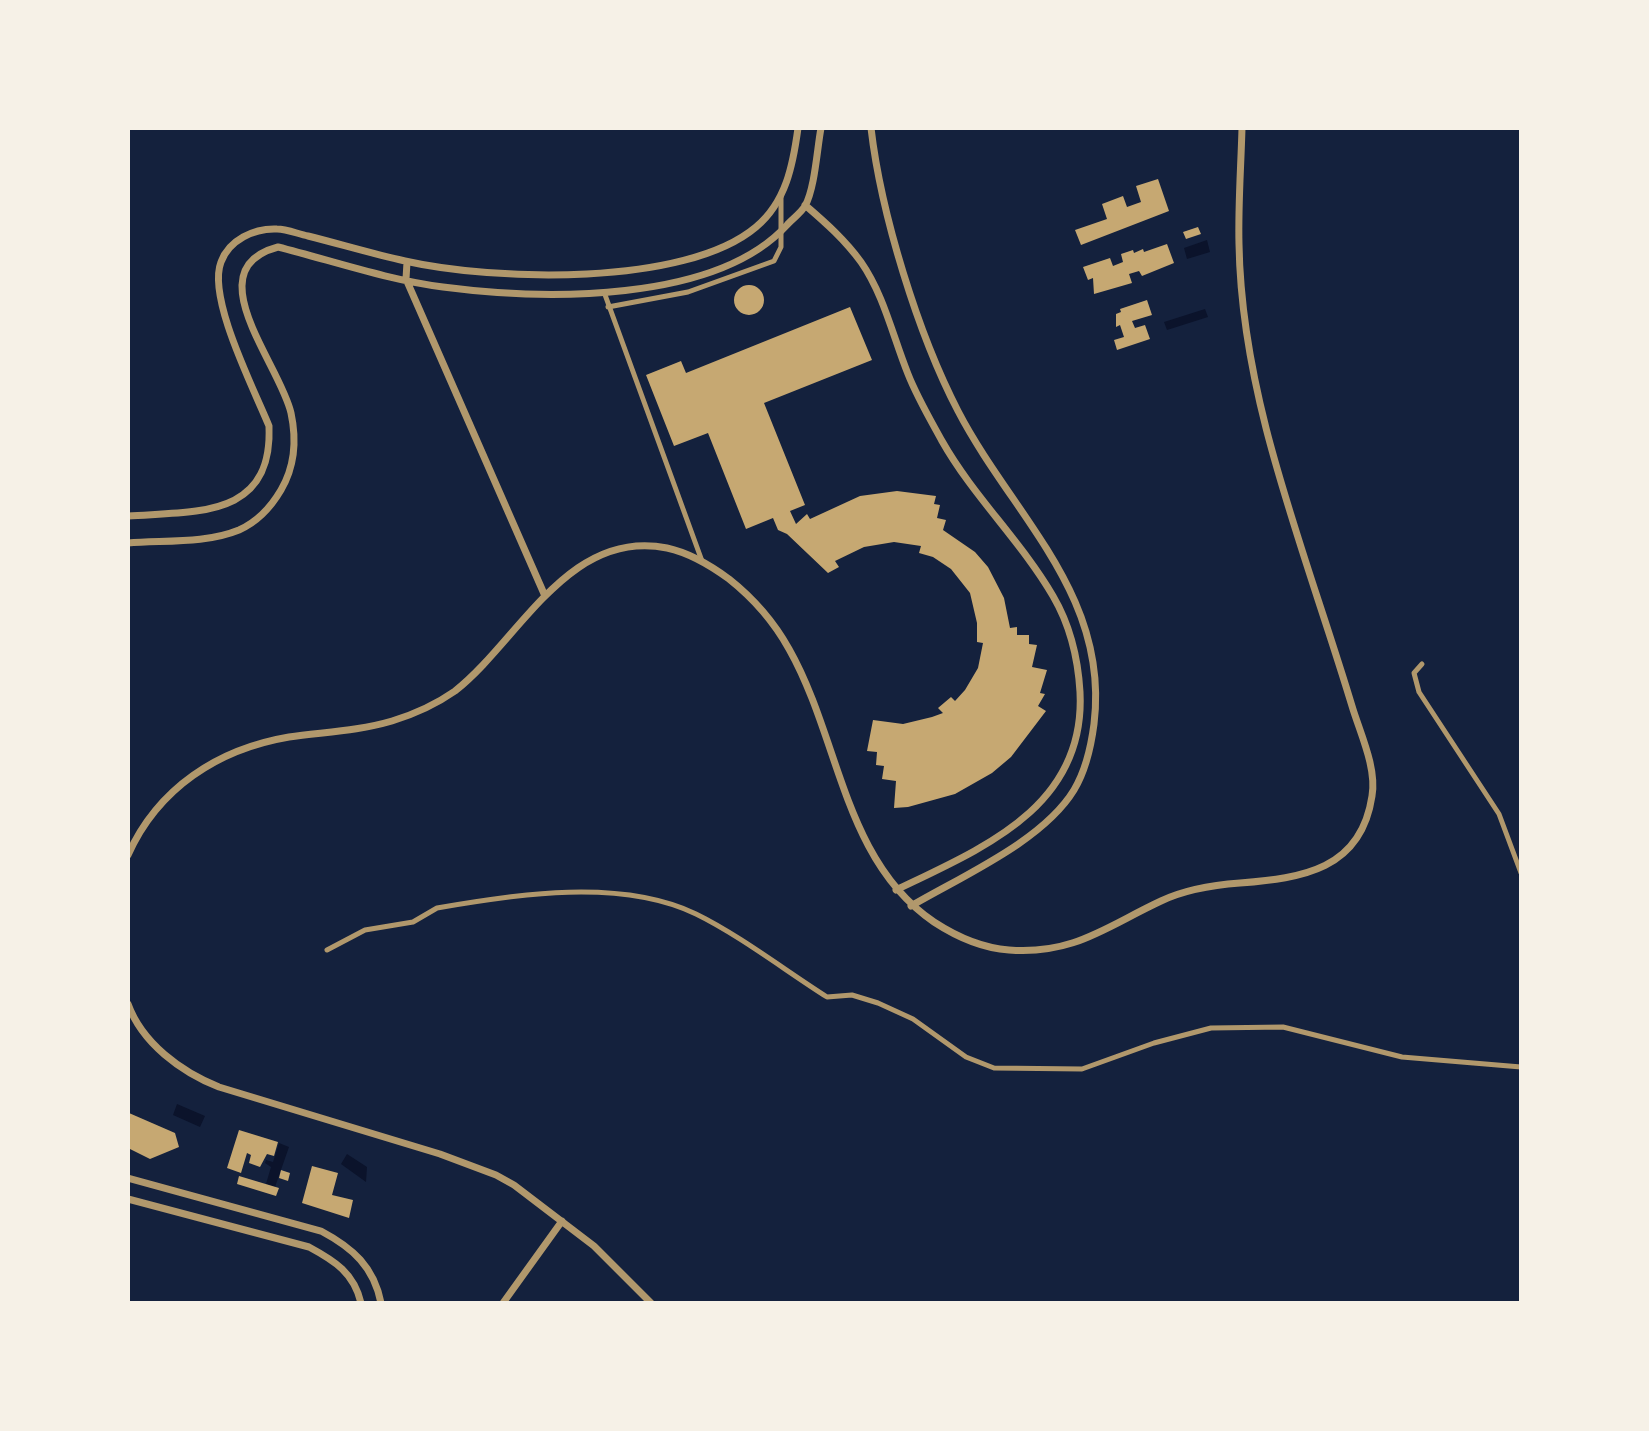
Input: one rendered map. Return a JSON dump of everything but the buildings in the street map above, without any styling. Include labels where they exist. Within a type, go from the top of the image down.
[{"type":"street","points":[[128,516],[216,509],[250,491],[263,471],[270,449],[269,426],[217,289],[221,260],[230,247],[242,237],[277,229],[407,261],[486,272],[548,275],[628,270],[671,263],[730,246],[756,227],[781,196],[793,166],[798,128]]},
{"type":"street","points":[[128,543],[201,539],[238,530],[262,514],[288,479],[295,457],[290,410],[242,301],[241,278],[248,262],[259,252],[278,247],[406,279],[502,293],[604,292],[711,272],[747,258],[779,234],[805,205],[821,128]]},
{"type":"street","points":[[871,128],[876,172],[891,229],[918,313],[952,397],[986,460],[1035,527],[1061,571],[1084,623],[1094,659],[1096,706],[1090,751],[1074,790],[1034,832],[911,906]]},
{"type":"street","points":[[128,855],[149,818],[168,796],[214,760],[267,741],[373,727],[418,714],[458,688],[545,596],[581,566],[620,549],[660,547],[702,561],[753,601],[771,621],[804,679],[866,842],[896,890],[911,906],[948,931],[982,945],[1025,951],[1060,948],[1096,936],[1161,901],[1184,893],[1221,885],[1293,879],[1308,875],[1342,855],[1366,820],[1372,796],[1370,769],[1266,430],[1254,370],[1239,245],[1242,128]]},
{"type":"street","points":[[805,205],[840,237],[862,263],[875,286],[909,378],[949,454],[1053,596],[1074,646],[1079,676],[1080,703],[1072,753],[1058,784],[1043,803],[1017,825],[896,890]]},
{"type":"street","points":[[407,261],[406,279],[545,596]]},
{"type":"street","points":[[128,1004],[133,1018],[154,1044],[195,1077],[219,1087],[440,1154],[496,1175],[514,1185],[593,1246],[651,1303]]},
{"type":"street","points":[[128,1178],[321,1231],[346,1244],[369,1268],[381,1303]]},
{"type":"street","points":[[128,1199],[309,1247],[335,1261],[351,1278],[361,1303]]},
{"type":"street","points":[[503,1303],[562,1221]]},
{"type":"lane","points":[[608,307],[688,292],[760,267],[778,256],[781,196]]},
{"type":"lane","points":[[604,292],[702,561]]},
{"type":"lane","points":[[1422,664],[1414,673],[1419,692],[1499,814],[1521,873]]},
{"type":"lane","points":[[327,950],[365,930],[413,922],[437,908],[503,899],[606,891],[643,896],[696,914],[827,997],[852,995],[878,1003],[913,1019],[966,1057],[994,1068],[1082,1069],[1154,1043],[1211,1028],[1283,1027],[1402,1057],[1521,1067]]},
{"type":"water","points":[[1207,240],[1210,252],[1187,259],[1184,248]]},
{"type":"water","points":[[1205,309],[1208,317],[1167,330],[1164,322]]},
{"type":"water","points":[[177,1104],[205,1116],[200,1127],[173,1115]]},
{"type":"water","points":[[279,1143],[289,1147],[275,1187],[266,1184],[271,1167],[265,1163],[266,1160],[273,1162]]},
{"type":"water","points":[[347,1154],[367,1167],[366,1182],[341,1164]]}]
